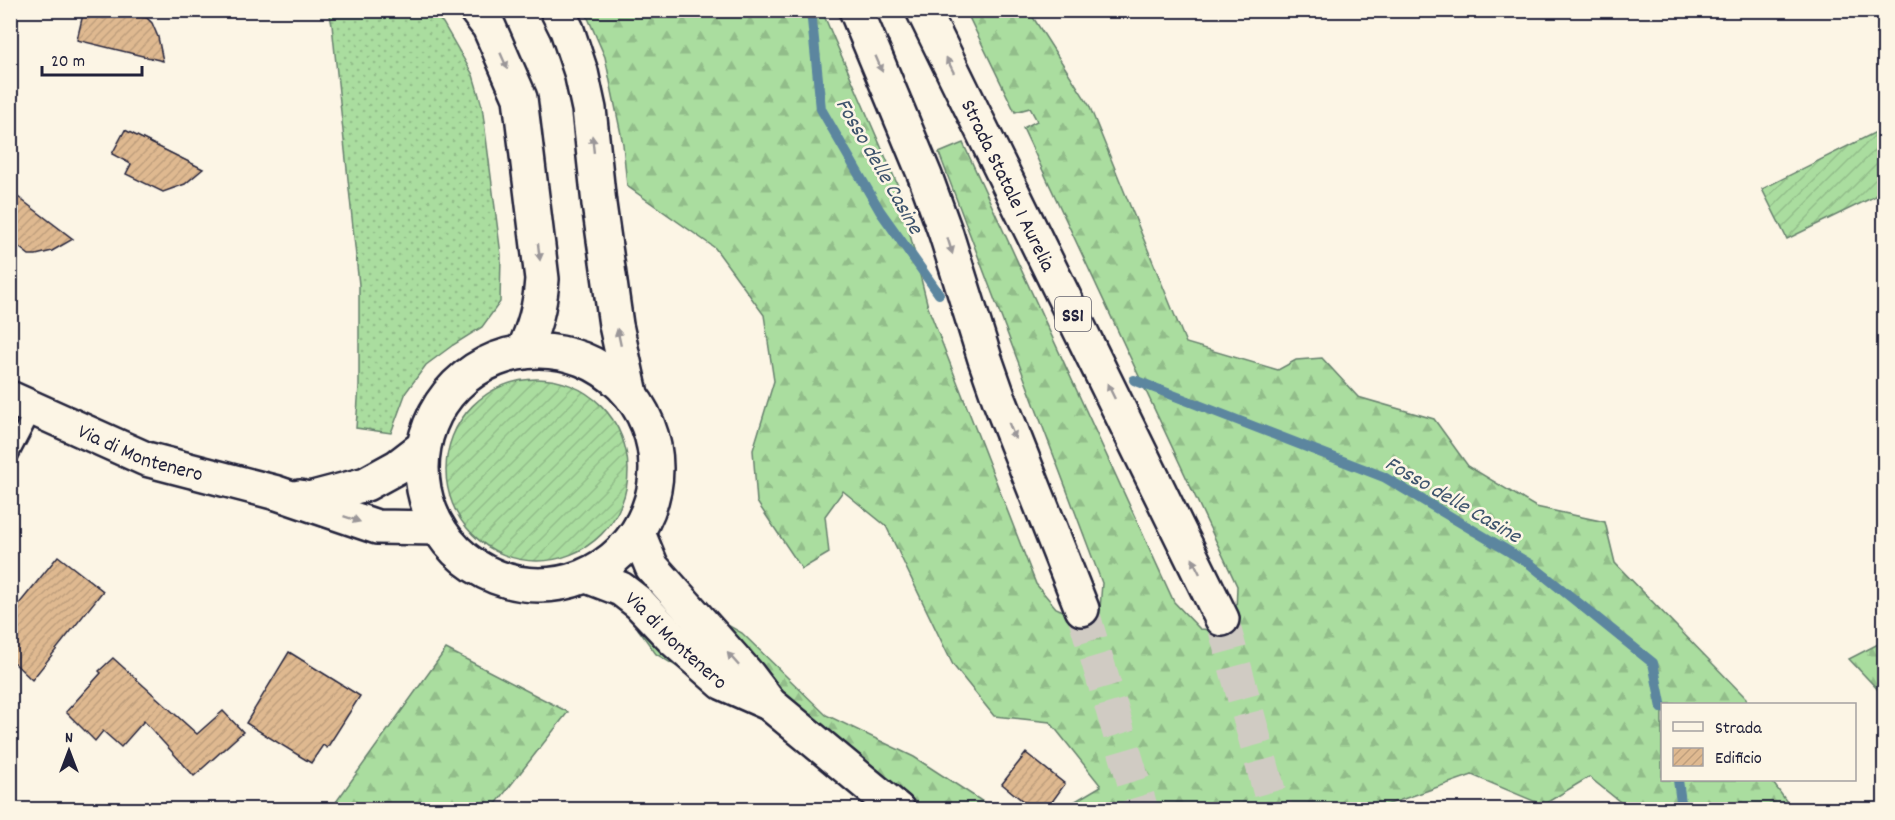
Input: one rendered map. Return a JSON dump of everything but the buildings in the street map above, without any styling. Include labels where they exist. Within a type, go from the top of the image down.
[{"type":"main road","points":[[476,10],[489,27],[520,98],[542,279],[541,303],[524,352]]},
{"type":"main road","points":[[557,10],[567,30],[581,72],[589,109],[599,204],[616,325],[631,394]]},
{"type":"main road","points":[[856,10],[925,176],[992,379],[1082,609]]},
{"type":"main road","name":"Strada Statale 1 Aurelia","points":[[924,10],[1222,619]]},
{"type":"main road","points":[[524,352],[553,352],[583,359],[609,373],[631,394],[646,419],[655,447],[657,477],[651,506],[638,532],[615,557],[587,576],[563,583],[539,585],[515,583],[492,576],[453,548],[438,528],[427,503],[422,475],[423,447],[432,419],[448,394],[469,374],[495,359],[524,352]]},
{"type":"main road","name":"Via di Montenero","points":[[22,403],[146,459],[309,499],[366,484],[397,467],[423,447]]},
{"type":"main road","name":"Via di Montenero","points":[[277,493],[377,527],[438,528]]},
{"type":"main road","name":"Via di Montenero","points":[[638,532],[652,567],[748,675],[770,704],[898,810]]},
{"type":"main road","name":"Via di Montenero","points":[[587,576],[621,589],[639,603],[673,639],[723,683],[770,704]]},
{"type":"lane","points":[[10,455],[22,403]]},
{"type":"green space","points":[[329,11],[431,11],[443,23],[473,75],[482,106],[501,255],[500,302],[482,327],[426,365],[406,392],[391,433],[356,428],[359,386],[359,285]]},
{"type":"green space","points":[[585,11],[822,11],[898,186],[928,307],[1036,584],[1056,608],[1077,617],[1100,609],[1102,583],[939,153],[963,143],[1174,602],[1200,629],[1226,631],[1236,613],[1237,586],[1023,128],[1037,121],[1030,108],[1015,112],[966,11],[1029,11],[1089,105],[1186,343],[1278,370],[1296,360],[1322,358],[1358,397],[1434,419],[1468,466],[1536,507],[1605,522],[1615,563],[1746,698],[1747,703],[1661,703],[1661,781],[1772,781],[1792,809],[1629,809],[1589,777],[1543,805],[1472,775],[1375,809],[1062,809],[1101,786],[1050,722],[994,716],[953,665],[886,526],[843,491],[825,516],[829,553],[802,569],[757,502],[753,450],[774,381],[764,315],[715,248],[627,186],[623,144],[605,57]]},
{"type":"green space","points":[[1884,128],[1884,192],[1787,239],[1762,189]]},
{"type":"green space","points":[[537,379],[572,386],[588,394],[601,406],[613,419],[621,435],[628,470],[621,505],[613,521],[601,534],[588,546],[572,554],[537,561],[502,554],[486,546],[473,534],[461,521],[453,505],[446,470],[453,435],[461,419],[473,406],[486,394],[502,386]]},
{"type":"green space","points":[[676,596],[742,633],[826,715],[914,757],[994,809],[912,809],[656,654],[638,629],[651,604]]},
{"type":"green space","points":[[1884,641],[1884,696],[1849,659]]},
{"type":"green space","points":[[446,649],[568,712],[492,809],[331,809]]},
{"type":"waterway","name":"Fosso delle Casine","points":[[811,10],[821,109],[880,211],[939,294]]},
{"type":"waterway","name":"Fosso delle Casine","points":[[1134,380],[1384,477],[1530,564],[1653,663],[1661,703]]},
{"type":"waterway","name":"Fosso delle Casine","points":[[1678,781],[1682,810]]},
{"type":"tunnel","points":[[1082,609],[1142,810]]},
{"type":"tunnel","points":[[1222,619],[1270,794],[1277,810]]}]
